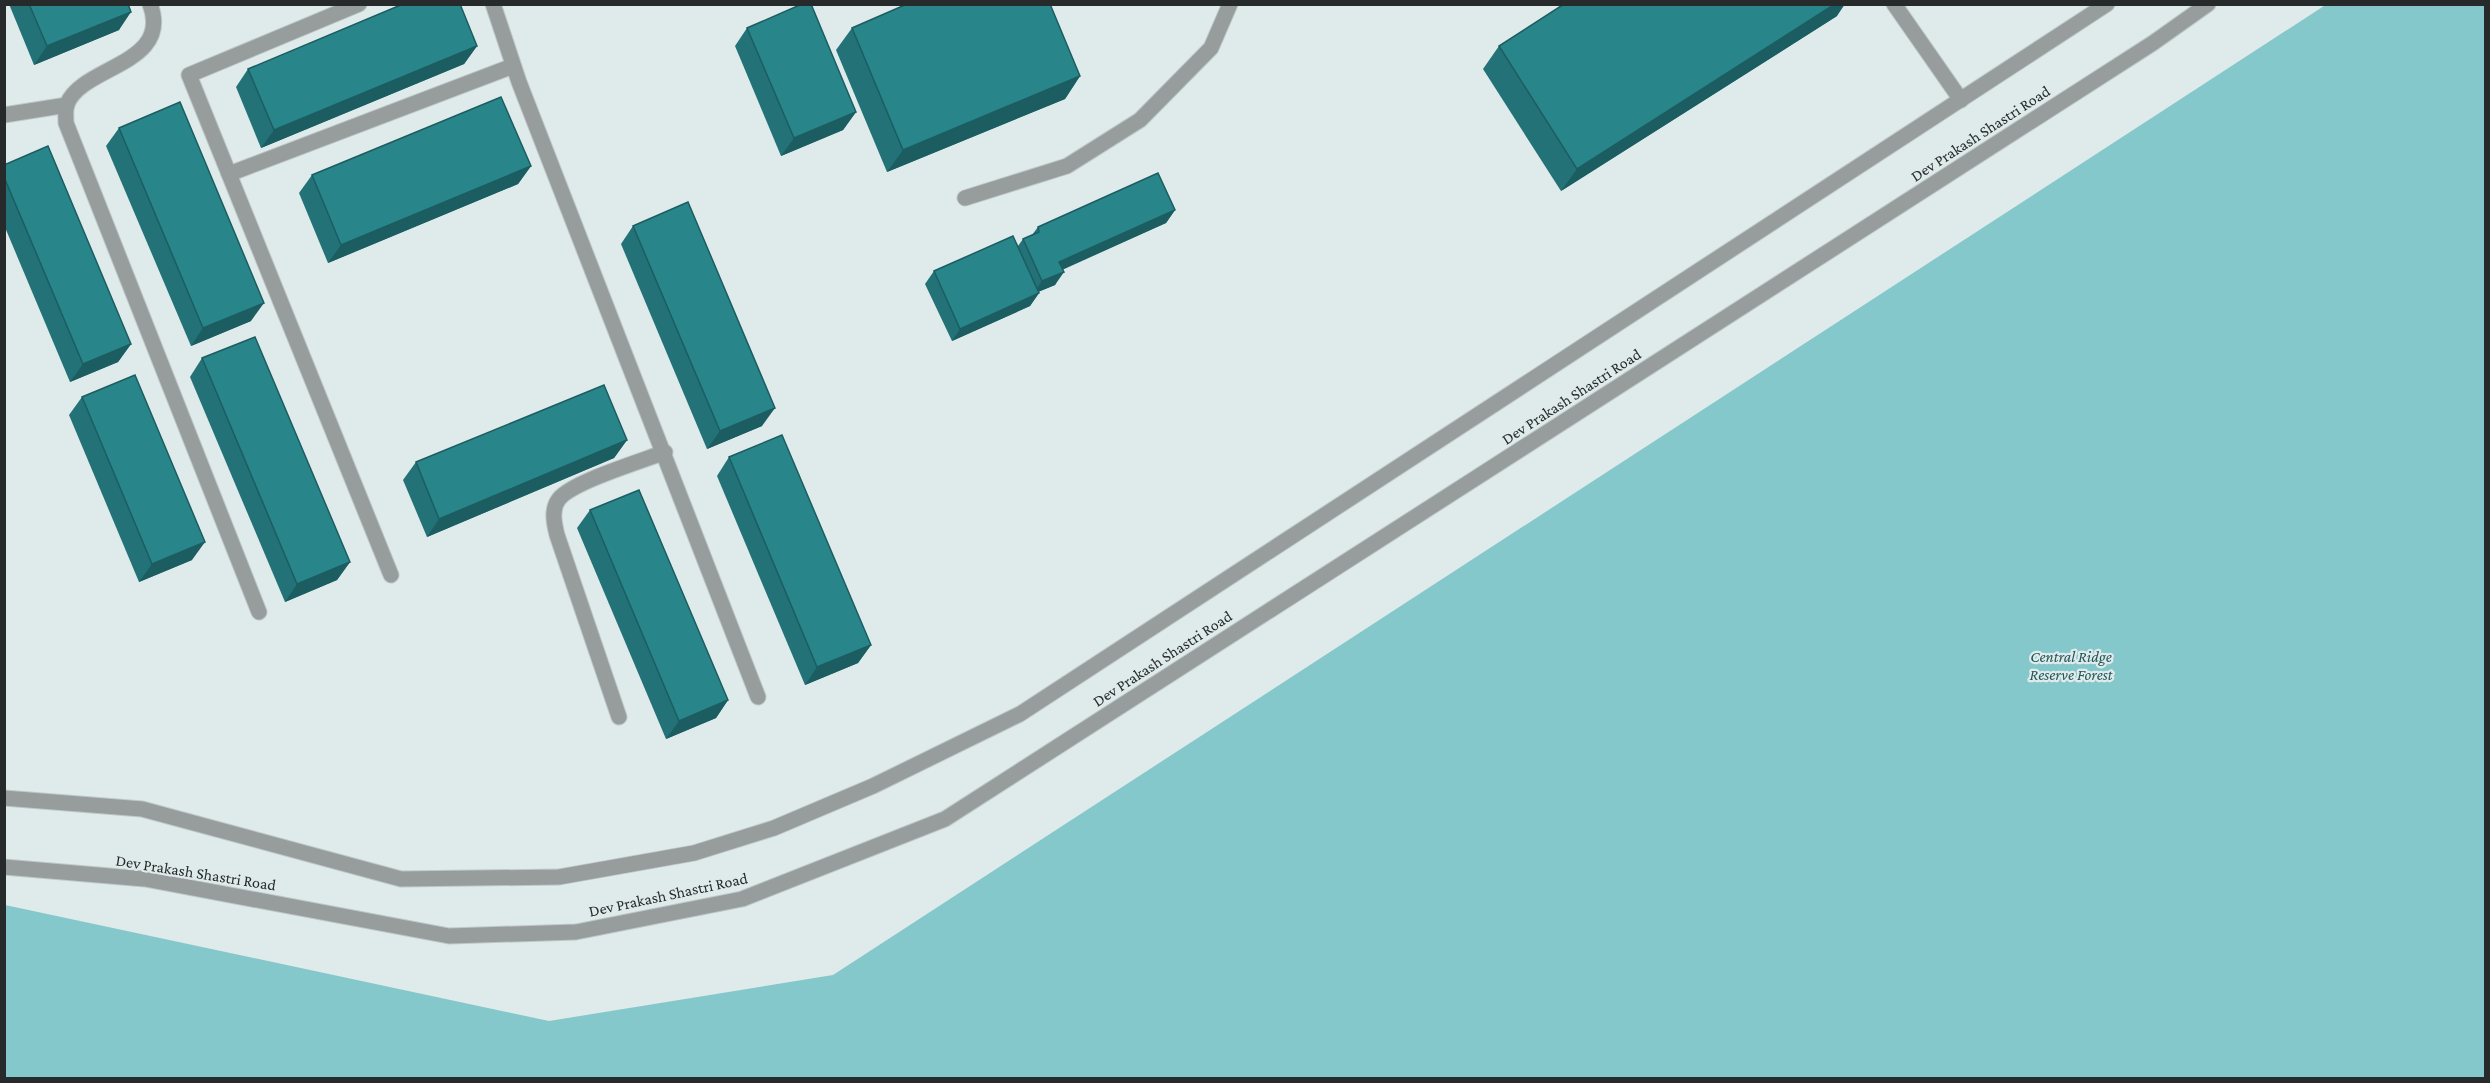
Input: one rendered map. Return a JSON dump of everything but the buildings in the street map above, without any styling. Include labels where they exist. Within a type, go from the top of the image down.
[{"type":"street","points":[[150,4],[154,13],[151,35],[138,54],[79,88],[67,105],[66,123],[259,612]]},
{"type":"street","points":[[359,4],[189,75],[391,575]]},
{"type":"street","points":[[493,4],[513,66],[665,452],[758,697]]},
{"type":"street","points":[[965,198],[1067,166],[1140,120],[1211,48],[1230,4]]},
{"type":"street","points":[[1894,4],[1961,100]]},
{"type":"street","name":"Dev Prakash Shastri Road","points":[[4,798],[142,809],[401,879],[559,877],[694,853],[774,828],[873,786],[1020,714],[2107,4]]},
{"type":"street","name":"Dev Prakash Shastri Road","points":[[4,867],[145,879],[449,936],[576,932],[742,899],[945,819],[2153,43],[2208,4]]},
{"type":"street","points":[[229,174],[513,66]]},
{"type":"street","points":[[4,115],[67,105]]},
{"type":"street","points":[[619,717],[556,535],[553,517],[558,500],[570,489],[665,452]]},
{"type":"green space","name":"Central Ridge Reserve Forest","points":[[2327,4],[2485,5],[2485,1078],[5,1078],[5,905],[549,1021],[833,975]]}]
